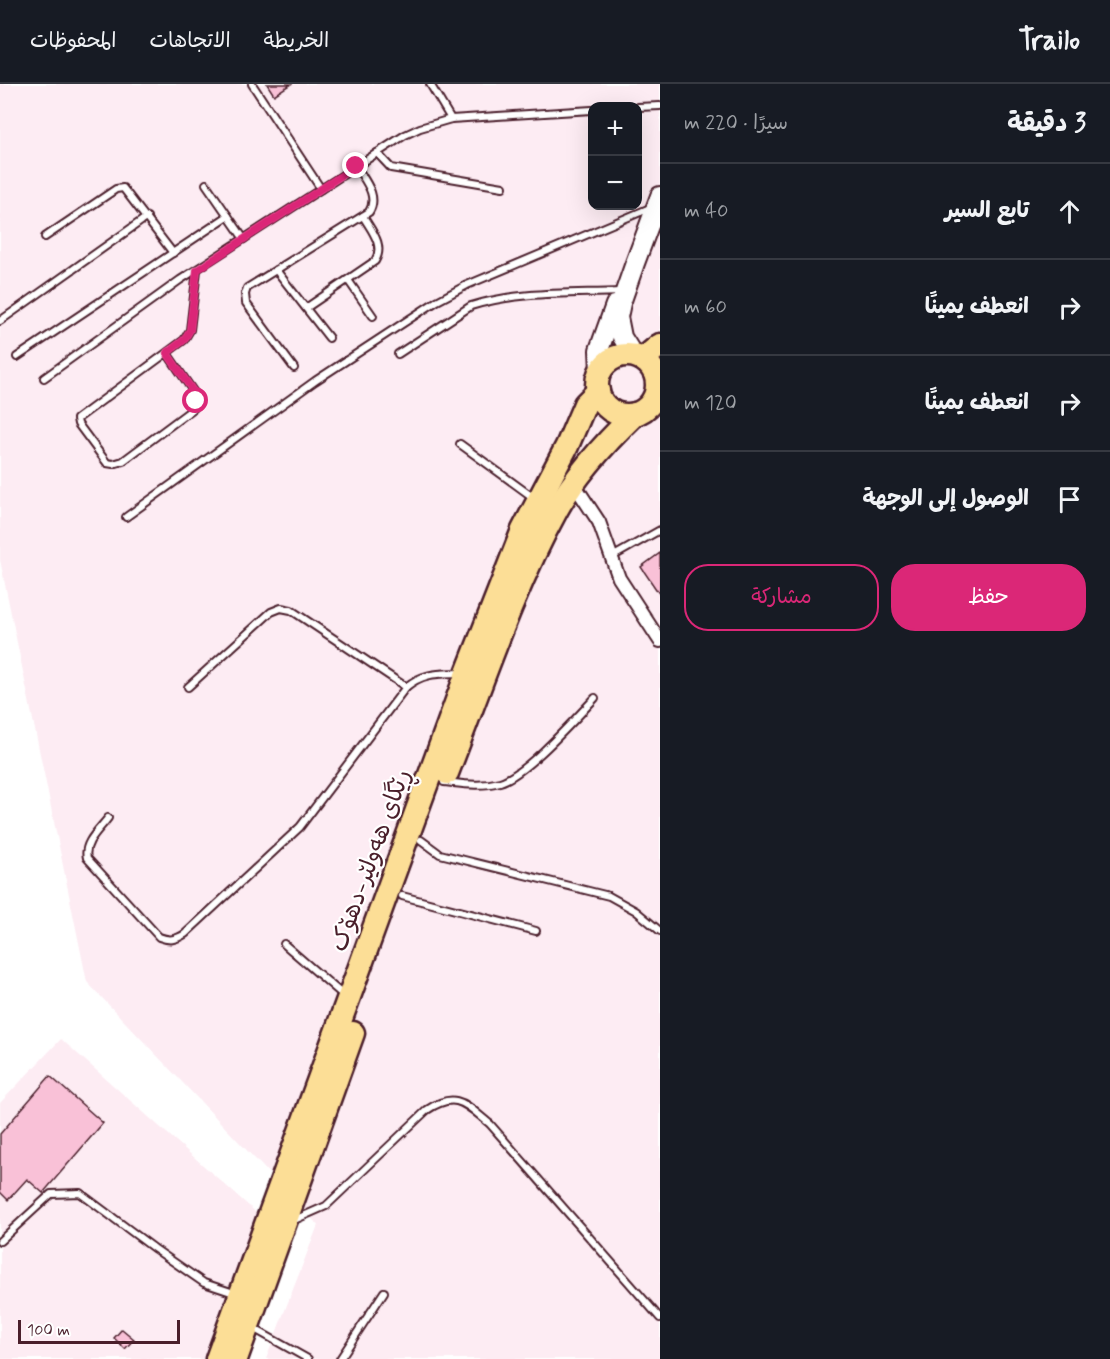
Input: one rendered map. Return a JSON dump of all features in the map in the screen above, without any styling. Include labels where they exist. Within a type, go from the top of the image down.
[{"type":"highway","points":[[646,353],[655,375],[658,392],[651,403],[644,410],[635,414],[625,415],[607,408],[601,400],[599,381],[606,363],[624,355],[646,353]]},
{"type":"highway","name":"ڕێگای هەولێر-دهۆک","points":[[217,1359],[467,673],[523,530],[567,447],[585,404],[599,381]]},
{"type":"highway","name":"ڕێگای هەولێر-دهۆک","points":[[236,1359],[443,782],[525,572],[558,508],[574,484],[609,439],[635,414]]},
{"type":"street","points":[[646,353],[622,337],[618,317],[658,201]]},
{"type":"street","points":[[599,381],[599,350],[620,292],[635,263]]},
{"type":"street","points":[[574,484],[599,522],[619,578],[660,641]]},
{"type":"lane","points":[[252,84],[321,189]]},
{"type":"lane","points":[[430,84],[451,119]]},
{"type":"lane","points":[[642,107],[660,106]]},
{"type":"lane","points":[[44,378],[197,270],[356,166],[420,128],[451,119],[588,110]]},
{"type":"lane","points":[[377,153],[391,168],[503,187]]},
{"type":"lane","points":[[294,369],[246,303],[245,294],[247,288],[369,212],[374,196],[356,166]]},
{"type":"lane","points":[[206,184],[244,239]]},
{"type":"lane","points":[[45,237],[116,189],[123,188],[174,252]]},
{"type":"lane","points":[[126,517],[315,381],[437,301],[467,285],[658,201]]},
{"type":"lane","points":[[17,357],[228,216]]},
{"type":"lane","points":[[306,308],[375,261],[380,254],[379,245],[363,216]]},
{"type":"lane","points":[[0,321],[147,217]]},
{"type":"lane","points":[[167,353],[195,394],[194,408],[123,461],[113,464],[107,462],[78,424],[77,419],[184,340],[190,330],[197,270]]},
{"type":"lane","points":[[276,270],[329,338]]},
{"type":"lane","points":[[348,280],[373,316]]},
{"type":"lane","points":[[398,354],[471,306],[484,302],[532,296],[620,292]]},
{"type":"lane","points":[[460,444],[539,502]]},
{"type":"lane","points":[[612,557],[660,530]]},
{"type":"lane","points":[[188,687],[271,612],[281,608],[291,610],[406,687]]},
{"type":"lane","points":[[108,818],[88,844],[85,850],[87,858],[159,937],[169,941],[176,939],[185,934],[300,827],[406,687],[416,678],[424,675],[467,673]]},
{"type":"lane","points":[[443,782],[478,786],[502,781],[523,769],[595,699]]},
{"type":"lane","points":[[422,840],[440,854],[609,896],[636,911],[660,931]]},
{"type":"lane","points":[[402,896],[536,931]]},
{"type":"lane","points":[[284,944],[348,1000]]},
{"type":"lane","points":[[285,1222],[298,1220],[326,1206],[428,1110],[442,1101],[460,1101],[490,1124],[660,1318]]},
{"type":"lane","points":[[0,1241],[51,1194],[80,1193],[155,1250],[204,1283],[241,1295]]},
{"type":"lane","points":[[340,1359],[384,1292]]},
{"type":"lane","points":[[248,1325],[308,1359]]},
{"type":"shaded area","points":[[0,84],[660,84],[660,1359],[266,1359],[318,1225],[87,982],[0,560]]},
{"type":"shaded area","points":[[61,1039],[268,1223],[219,1359],[0,1359],[0,1103]]},
{"type":"building","points":[[267,84],[291,84],[274,95]]},
{"type":"building","points":[[660,553],[660,595],[641,567]]},
{"type":"building","points":[[50,1076],[103,1123],[43,1193],[27,1179],[8,1200],[0,1192],[0,1134]]},
{"type":"building","points":[[122,1329],[134,1339],[125,1349],[114,1338]]},
{"type":"route","points":[[196,401],[195,394],[167,353],[184,340],[190,330],[197,270],[356,166]]}]
